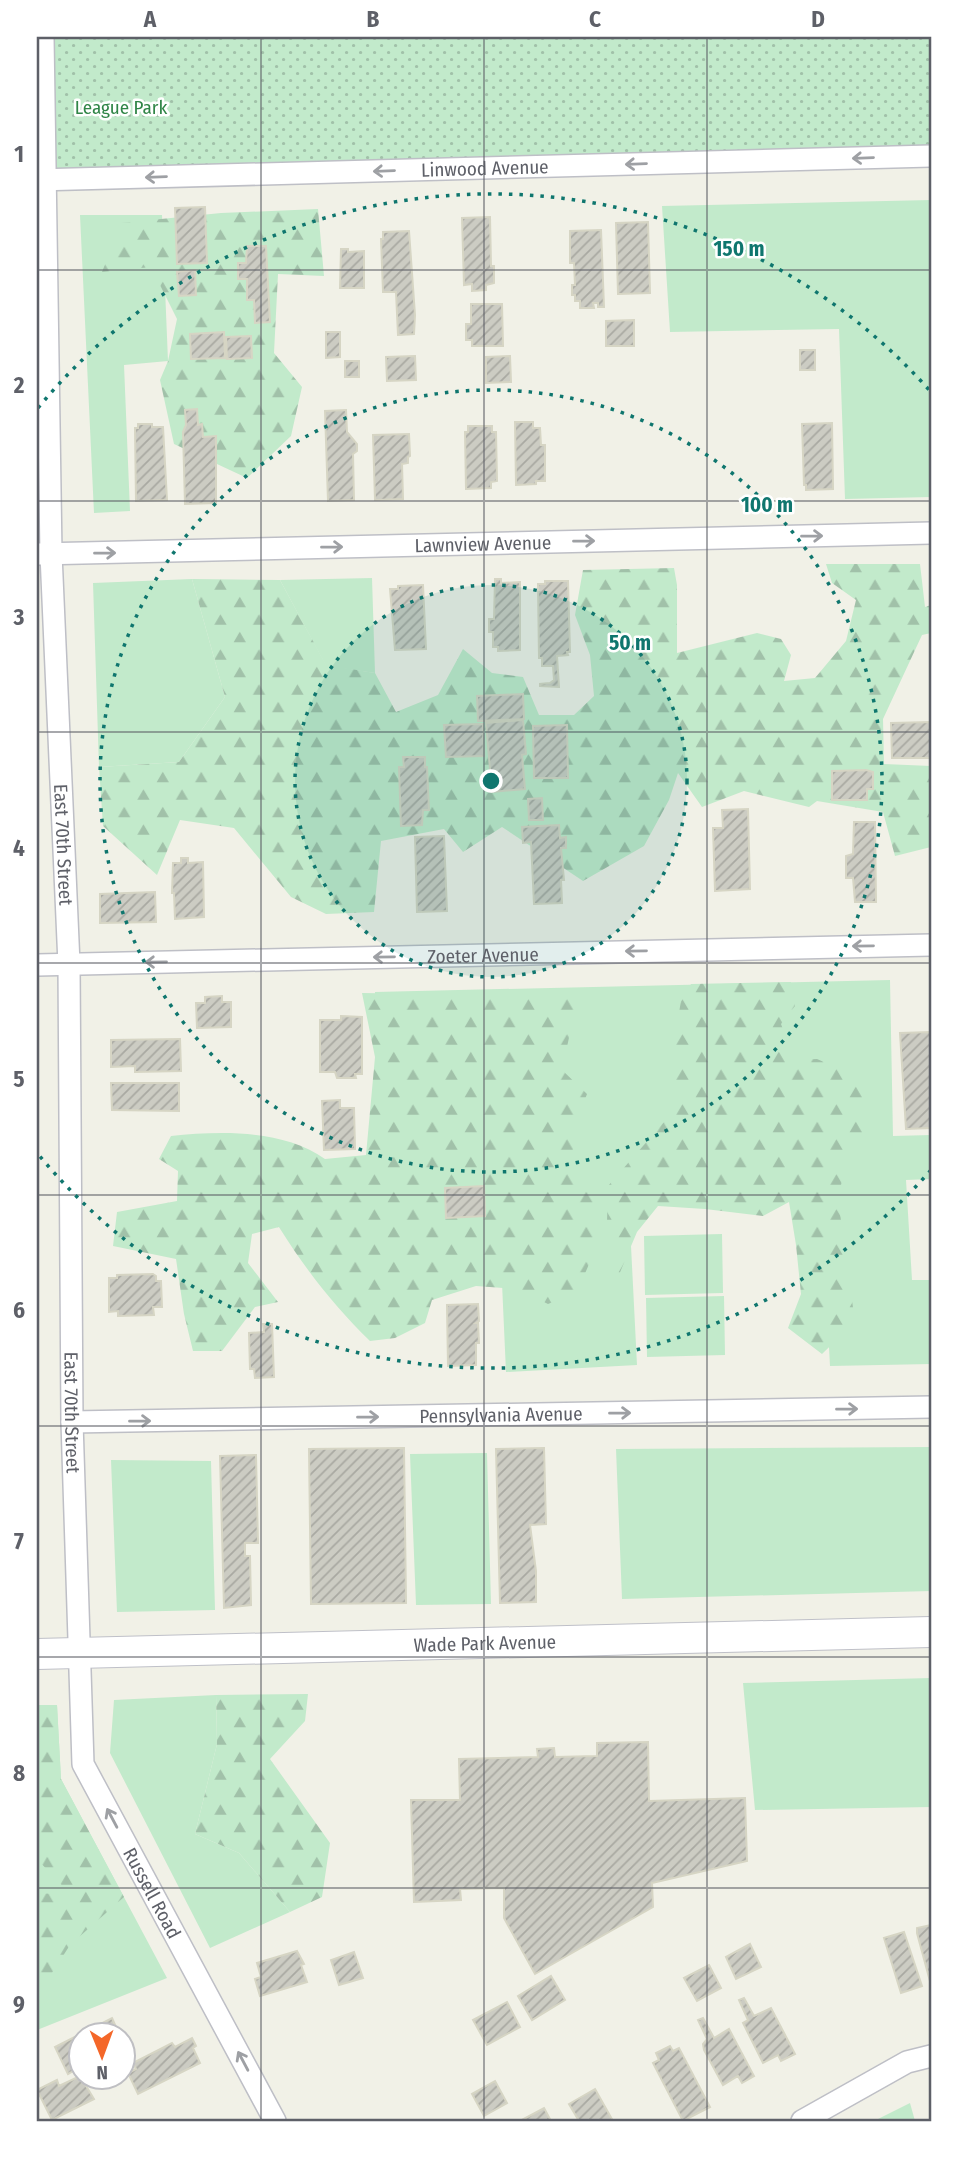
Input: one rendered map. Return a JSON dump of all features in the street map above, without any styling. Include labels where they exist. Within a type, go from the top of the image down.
[{"type":"street","name":"East 70th Street","points":[[43,37],[41,180],[44,554],[69,964],[72,1422],[79,1653]]},
{"type":"street","name":"Linwood Avenue","points":[[41,180],[931,156]]},
{"type":"street","name":"Lawnview Avenue","points":[[44,554],[931,533]]},
{"type":"street","name":"Zoeter Avenue","points":[[37,965],[931,945]]},
{"type":"street","name":"Pennsylvania Avenue","points":[[72,1422],[931,1407]]},
{"type":"street","name":"Wade Park Avenue","points":[[37,1654],[931,1632]]},
{"type":"street","name":"Russell Road","points":[[79,1653],[83,1764],[275,2121]]},
{"type":"street","points":[[802,2121],[907,2062],[931,2056]]},
{"type":"green space","name":"League Park","points":[[43,37],[931,37],[931,158],[45,180]]},
{"type":"green space","points":[[931,200],[931,497],[845,499],[839,329],[670,332],[662,206]]},
{"type":"green space","points":[[318,209],[324,276],[278,274],[274,353],[302,387],[291,436],[247,478],[174,444],[160,380],[168,361],[177,319],[151,267],[102,272],[121,223],[221,213]]},
{"type":"green space","points":[[80,215],[162,215],[168,361],[124,365],[130,511],[94,513]]},
{"type":"green space","points":[[826,564],[920,564],[925,607],[931,605],[931,633],[922,635],[883,719],[884,764],[931,766],[931,847],[895,856],[883,812],[817,801],[809,807],[744,791],[702,807],[678,773],[669,800],[644,846],[583,881],[502,827],[463,852],[444,829],[381,841],[374,912],[326,914],[291,897],[234,828],[180,820],[157,875],[103,826],[99,767],[179,762],[225,697],[192,579],[280,580],[326,665],[375,673],[396,712],[438,695],[463,649],[492,673],[523,677],[539,715],[574,715],[594,696],[590,655],[575,615],[583,570],[674,568],[677,585],[677,653],[757,633],[781,639],[791,655],[784,681],[815,678],[846,641],[856,600],[832,583]]},
{"type":"green space","points":[[372,578],[375,673],[326,666],[280,580]]},
{"type":"green space","points":[[192,579],[225,697],[179,762],[99,767],[93,583]]},
{"type":"green space","points":[[890,980],[893,1136],[931,1135],[931,1179],[906,1180],[912,1280],[931,1280],[931,1364],[830,1366],[818,1139],[628,1186],[637,1365],[506,1372],[496,1150],[376,1154],[375,992]]},
{"type":"green space","points":[[791,982],[795,1006],[781,1024],[794,1060],[817,1059],[847,1072],[868,1098],[859,1145],[846,1162],[838,1199],[855,1322],[822,1354],[788,1328],[801,1294],[789,1202],[763,1216],[658,1206],[637,1232],[618,1277],[607,1222],[608,1186],[664,1122],[673,1095],[673,1048],[681,1001],[691,984]]},
{"type":"green space","points":[[362,993],[578,996],[562,1070],[587,1094],[576,1123],[572,1162],[592,1190],[599,1241],[577,1292],[548,1304],[518,1289],[476,1286],[432,1300],[425,1323],[395,1338],[370,1341],[321,1287],[279,1227],[252,1234],[248,1263],[278,1302],[255,1307],[222,1351],[193,1351],[184,1314],[176,1259],[113,1246],[117,1212],[177,1201],[178,1171],[159,1159],[171,1136],[251,1134],[290,1142],[325,1159],[366,1155],[375,1057]]},
{"type":"green space","points":[[722,1234],[723,1293],[645,1295],[644,1236]]},
{"type":"green space","points":[[724,1296],[725,1355],[647,1357],[646,1298]]},
{"type":"green space","points":[[931,1447],[931,1591],[622,1599],[616,1449]]},
{"type":"green space","points":[[487,1453],[491,1604],[416,1605],[410,1454]]},
{"type":"green space","points":[[111,1460],[211,1461],[215,1610],[117,1612]]},
{"type":"green space","points":[[931,1678],[931,1807],[755,1810],[743,1683]]},
{"type":"green space","points":[[308,1694],[305,1721],[270,1759],[330,1843],[322,1897],[290,1912],[239,1853],[195,1834],[217,1744],[216,1695]]},
{"type":"green space","points":[[216,1695],[217,1744],[195,1834],[239,1853],[290,1912],[210,1948],[110,1753],[114,1700]]},
{"type":"green space","points":[[37,1705],[57,1705],[61,1779],[167,1978],[37,2030]]},
{"type":"green space","points":[[37,1705],[57,1705],[61,1779],[124,1897],[70,1945],[41,1990],[37,2030],[37,1893],[71,1895],[37,1859]]},
{"type":"green space","points":[[910,2103],[915,2121],[874,2121]]},
{"type":"building","points":[[205,207],[207,263],[177,264],[175,208]]},
{"type":"building","points":[[490,217],[494,283],[486,285],[486,290],[472,291],[472,284],[464,285],[462,218]]},
{"type":"building","points":[[648,222],[650,293],[618,294],[616,223]]},
{"type":"building","points":[[601,230],[604,307],[593,303],[594,308],[580,308],[580,301],[575,301],[575,295],[572,295],[572,285],[575,285],[574,263],[570,263],[570,231]]},
{"type":"building","points":[[409,231],[414,334],[398,335],[396,292],[383,292],[381,239],[383,232]]},
{"type":"building","points":[[247,246],[266,246],[270,322],[255,323],[254,300],[247,300],[247,279],[238,279],[238,263],[246,263]]},
{"type":"building","points":[[341,249],[348,249],[348,252],[364,251],[364,288],[340,288]]},
{"type":"building","points":[[195,270],[196,295],[179,296],[177,272]]},
{"type":"building","points":[[471,304],[502,304],[503,346],[472,346],[472,340],[466,340],[466,324],[471,324]]},
{"type":"building","points":[[634,320],[634,346],[606,346],[606,321]]},
{"type":"building","points":[[224,332],[225,358],[191,359],[190,334]]},
{"type":"building","points":[[326,332],[340,332],[340,357],[326,358]]},
{"type":"building","points":[[251,336],[252,358],[227,359],[226,337]]},
{"type":"building","points":[[800,350],[815,350],[815,370],[800,370]]},
{"type":"building","points":[[415,356],[416,380],[387,381],[386,357]]},
{"type":"building","points":[[510,356],[511,382],[486,383],[486,357]]},
{"type":"building","points":[[345,361],[359,361],[359,377],[345,377]]},
{"type":"building","points":[[197,409],[198,425],[202,424],[203,437],[216,436],[216,503],[185,504],[185,410]]},
{"type":"building","points":[[346,410],[347,432],[357,444],[357,451],[353,454],[354,500],[328,501],[325,411]]},
{"type":"building","points":[[515,422],[533,422],[533,428],[540,428],[541,445],[545,445],[545,481],[516,485]]},
{"type":"building","points":[[832,423],[833,489],[806,490],[802,424]]},
{"type":"building","points":[[138,424],[163,427],[167,500],[136,501],[135,428],[138,428]]},
{"type":"building","points":[[468,426],[492,426],[492,432],[496,432],[497,481],[491,482],[491,488],[466,489],[465,432],[468,432]]},
{"type":"building","points":[[409,434],[410,456],[408,463],[402,464],[403,499],[375,500],[373,435]]},
{"type":"building","points":[[495,579],[501,579],[501,583],[520,582],[520,650],[498,651],[498,647],[493,647],[493,632],[489,632],[489,619],[494,619]]},
{"type":"building","points":[[545,581],[568,581],[570,652],[567,652],[568,655],[557,656],[559,687],[540,686],[554,680],[553,666],[542,666],[542,658],[539,658],[538,584],[545,584]]},
{"type":"building","points":[[423,585],[426,649],[395,650],[390,589]]},
{"type":"building","points":[[523,694],[524,719],[478,721],[477,696]]},
{"type":"building","points":[[523,720],[525,789],[492,792],[486,723]]},
{"type":"building","points":[[931,722],[931,758],[892,758],[891,723]]},
{"type":"building","points":[[483,724],[484,756],[446,757],[444,725]]},
{"type":"building","points":[[567,725],[568,778],[534,778],[533,726]]},
{"type":"building","points":[[403,757],[425,757],[429,810],[423,810],[422,825],[401,826],[399,767],[404,767]]},
{"type":"building","points":[[832,771],[873,772],[873,789],[867,789],[867,800],[832,800]]},
{"type":"building","points":[[542,798],[543,820],[529,820],[528,799]]},
{"type":"building","points":[[748,809],[750,889],[715,891],[713,828],[723,828],[722,810]]},
{"type":"building","points":[[854,822],[875,822],[876,902],[855,902],[853,878],[846,878],[846,856],[853,854]]},
{"type":"building","points":[[559,825],[560,838],[566,837],[566,848],[561,848],[564,880],[561,880],[562,903],[534,904],[531,842],[523,843],[522,827]]},
{"type":"building","points":[[444,836],[447,911],[417,912],[415,837]]},
{"type":"building","points":[[181,858],[188,858],[188,863],[203,862],[204,917],[175,919],[173,863],[181,863]]},
{"type":"building","points":[[155,892],[156,922],[100,923],[100,894]]},
{"type":"building","points":[[222,996],[222,1002],[231,1002],[231,1027],[197,1028],[196,1003],[205,1003],[205,997]]},
{"type":"building","points":[[341,1016],[362,1017],[362,1074],[355,1074],[356,1078],[337,1078],[335,1072],[320,1072],[320,1020],[341,1020]]},
{"type":"building","points":[[931,1032],[931,1128],[906,1129],[900,1033]]},
{"type":"building","points":[[180,1039],[181,1071],[135,1072],[135,1066],[111,1067],[111,1040]]},
{"type":"building","points":[[111,1083],[179,1083],[179,1111],[112,1110]]},
{"type":"building","points":[[340,1100],[340,1108],[354,1108],[355,1149],[324,1150],[322,1101]]},
{"type":"building","points":[[484,1186],[485,1216],[446,1218],[445,1188]]},
{"type":"building","points":[[153,1274],[156,1281],[161,1281],[162,1307],[153,1307],[154,1315],[118,1316],[118,1311],[109,1312],[109,1278],[117,1278],[117,1275]]},
{"type":"building","points":[[478,1304],[479,1321],[476,1323],[479,1343],[476,1343],[476,1365],[448,1366],[447,1305]]},
{"type":"building","points":[[263,1324],[272,1324],[274,1377],[255,1378],[254,1369],[250,1369],[249,1333],[264,1332]]},
{"type":"building","points":[[404,1448],[406,1603],[311,1604],[309,1449]]},
{"type":"building","points":[[544,1448],[546,1524],[530,1525],[536,1571],[536,1602],[500,1603],[496,1449]]},
{"type":"building","points":[[256,1455],[258,1543],[245,1543],[245,1556],[250,1556],[251,1605],[224,1608],[220,1456]]},
{"type":"building","points":[[648,1742],[649,1801],[745,1798],[747,1861],[652,1883],[653,1907],[535,1974],[504,1918],[504,1888],[460,1889],[461,1900],[414,1902],[411,1800],[460,1800],[459,1759],[538,1757],[537,1749],[554,1748],[555,1757],[597,1756],[597,1743]]},
{"type":"building","points":[[931,1925],[931,1985],[917,1928]]},
{"type":"building","points":[[904,1932],[922,1986],[901,1993],[884,1938]]},
{"type":"building","points":[[750,1944],[761,1967],[736,1979],[726,1957]]},
{"type":"building","points":[[297,1951],[304,1964],[301,1965],[307,1982],[260,1996],[255,1979],[261,1977],[257,1963]]},
{"type":"building","points":[[354,1952],[363,1978],[339,1985],[331,1960]]},
{"type":"building","points":[[709,1965],[721,1988],[697,2001],[684,1978]]},
{"type":"building","points":[[551,1976],[565,2000],[532,2020],[518,1996]]},
{"type":"building","points":[[744,1998],[754,2016],[771,2008],[795,2054],[781,2061],[778,2055],[763,2063],[743,2023],[748,2020],[739,2000]]},
{"type":"building","points":[[507,2002],[520,2027],[487,2045],[473,2020]]},
{"type":"building","points":[[703,2018],[714,2038],[729,2029],[754,2076],[742,2083],[738,2076],[723,2085],[704,2050],[703,2044],[707,2039],[698,2020]]},
{"type":"building","points":[[192,2038],[200,2063],[138,2094],[136,2061],[172,2043],[175,2047]]},
{"type":"building","points":[[66,2041],[66,2070],[55,2047]]},
{"type":"building","points":[[670,2046],[673,2051],[679,2048],[710,2107],[683,2121],[653,2063],[659,2060],[656,2053]]},
{"type":"building","points":[[57,2080],[59,2086],[66,2083],[66,2092],[90,2092],[94,2099],[52,2120],[37,2090]]},
{"type":"building","points":[[495,2081],[507,2103],[484,2116],[472,2094]]},
{"type":"building","points":[[595,2089],[613,2121],[579,2121],[569,2104]]},
{"type":"building","points":[[544,2108],[551,2121],[520,2121]]}]
